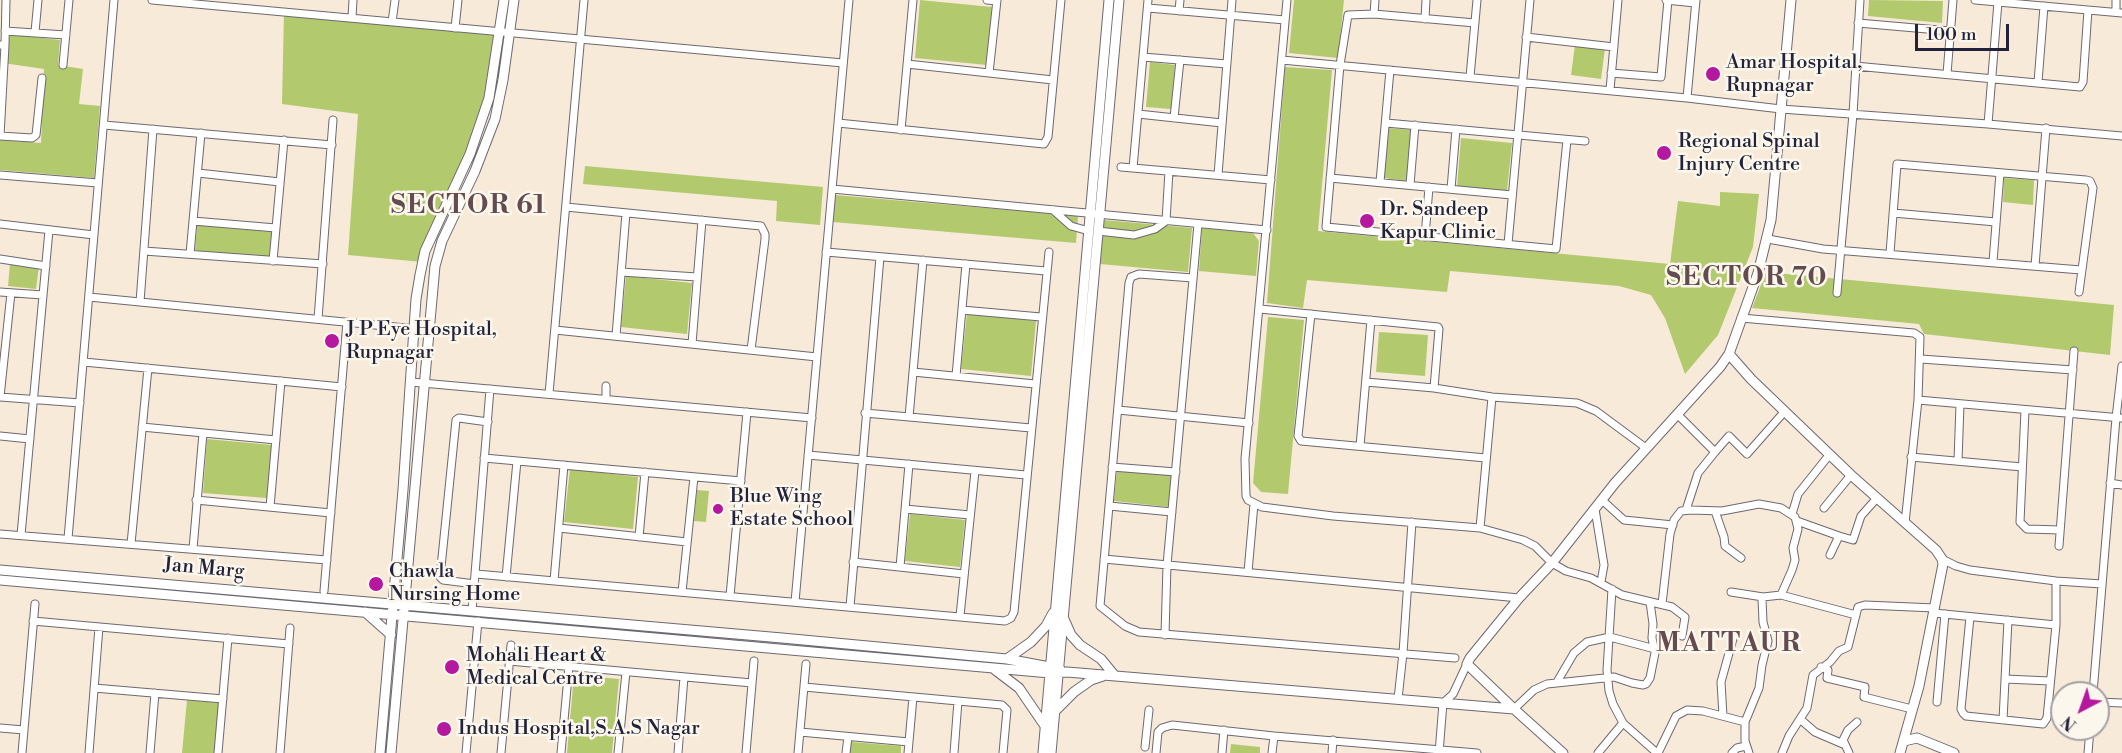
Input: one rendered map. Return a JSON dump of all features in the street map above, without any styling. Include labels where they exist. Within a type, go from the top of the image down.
[{"type":"main road","points":[[391,753],[435,266],[442,241],[475,171],[495,119],[505,32],[504,0]]},
{"type":"main road","points":[[380,753],[416,329],[416,299],[422,262],[433,231],[470,154],[489,98],[514,0]]},
{"type":"main road","points":[[1095,214],[1109,0]]},
{"type":"main road","points":[[1043,753],[1045,726],[1057,671],[1055,610],[1119,0]]},
{"type":"main road","points":[[1563,753],[1467,664],[1519,598],[1552,562],[1646,448],[1730,354],[1754,287],[1772,220],[1791,0]]},
{"type":"main road","points":[[444,209],[454,214]]},
{"type":"main road","points":[[1051,753],[1093,231]]},
{"type":"main road","points":[[1730,354],[1751,379],[1851,475],[1936,550],[1942,559],[1935,611],[1900,753]]},
{"type":"main road","name":"Jan Marg","points":[[0,570],[404,610]]},
{"type":"main road","points":[[0,580],[365,612],[393,609]]},
{"type":"main road","points":[[404,610],[472,611],[1007,659],[1057,671]]},
{"type":"main road","points":[[404,610],[478,621],[990,667],[1514,709]]},
{"type":"main road","points":[[1007,659],[1031,642],[1046,626],[1055,610]]},
{"type":"main road","points":[[365,612],[391,635]]},
{"type":"main road","points":[[1063,617],[1075,640],[1084,649],[1101,659],[1110,675]]},
{"type":"main road","points":[[990,667],[1019,688],[1045,726]]},
{"type":"main road","points":[[1055,711],[1074,692],[1091,680],[1110,675]]},
{"type":"main road","points":[[1904,741],[1917,738],[1954,753]]},
{"type":"street","points":[[6,0],[0,136],[32,138],[36,135],[42,78]]},
{"type":"street","points":[[35,32],[38,0]]},
{"type":"street","points":[[63,65],[69,0]]},
{"type":"street","points":[[68,539],[114,0]]},
{"type":"street","points":[[152,0],[843,63]]},
{"type":"street","points":[[352,18],[353,0]]},
{"type":"street","points":[[392,22],[394,0]]},
{"type":"street","points":[[455,28],[458,0]]},
{"type":"street","points":[[549,394],[584,0]]},
{"type":"street","points":[[795,602],[849,0]]},
{"type":"street","points":[[902,130],[913,0]]},
{"type":"street","points":[[987,0],[997,1],[989,73]]},
{"type":"street","points":[[838,123],[1044,144],[1048,137],[1061,0]]},
{"type":"street","points":[[1179,11],[1180,0]]},
{"type":"street","points":[[1218,175],[1232,0]]},
{"type":"street","points":[[1287,0],[1245,459],[1248,500],[1262,507],[1333,516],[1480,528],[1523,540],[1535,546],[1566,571],[1601,582],[1622,595],[1672,607],[1685,617],[1682,636]]},
{"type":"street","points":[[1374,14],[1375,0]]},
{"type":"street","points":[[1425,19],[1426,0]]},
{"type":"street","points":[[1470,77],[1477,0]]},
{"type":"street","points":[[1508,244],[1530,0]]},
{"type":"street","points":[[1610,90],[1618,0]]},
{"type":"street","points":[[1664,0],[1696,2],[1687,98]]},
{"type":"street","points":[[1611,73],[1661,77],[1668,0]]},
{"type":"street","points":[[1837,293],[1853,114],[1860,0]]},
{"type":"street","points":[[1947,74],[1953,0]]},
{"type":"street","points":[[1975,0],[2119,12],[2116,0]]},
{"type":"street","points":[[1988,123],[1998,2]]},
{"type":"street","points":[[1133,168],[1148,4],[1179,11],[1285,20]]},
{"type":"street","points":[[2038,82],[2044,6]]},
{"type":"street","points":[[1855,66],[2078,87],[2082,85],[2088,10]]},
{"type":"street","points":[[1474,23],[1374,14],[1350,13],[1347,16],[1340,65],[1326,227],[1557,248],[1567,140]]},
{"type":"street","points":[[1858,23],[1950,31]]},
{"type":"street","points":[[5,31],[66,35]]},
{"type":"street","points":[[1526,37],[1614,47]]},
{"type":"street","points":[[1143,57],[1227,64]]},
{"type":"street","points":[[1174,118],[1180,60]]},
{"type":"street","points":[[1282,60],[1610,90],[1781,109],[1988,123],[2122,136]]},
{"type":"street","points":[[907,64],[1053,80]]},
{"type":"street","points":[[1380,182],[1390,70]]},
{"type":"street","points":[[1138,114],[1222,123]]},
{"type":"street","points":[[318,319],[333,120]]},
{"type":"street","points":[[1386,123],[1585,141]]},
{"type":"street","points":[[104,125],[332,145]]},
{"type":"street","points":[[1410,185],[1415,125]]},
{"type":"street","points":[[140,302],[153,129]]},
{"type":"street","points":[[1451,189],[1456,129]]},
{"type":"street","points":[[2035,266],[2046,129]]},
{"type":"street","points":[[190,254],[201,133]]},
{"type":"street","points":[[273,261],[284,140]]},
{"type":"street","points":[[1890,253],[1897,164],[2086,180],[2092,184],[2079,292]]},
{"type":"street","points":[[1121,167],[1271,180]]},
{"type":"street","points":[[1053,210],[1071,226],[1093,231],[1134,234],[1155,229],[1166,220],[1169,171]]},
{"type":"street","points":[[198,173],[280,182]]},
{"type":"street","points":[[1993,262],[2000,173]]},
{"type":"street","points":[[0,175],[98,183]]},
{"type":"street","points":[[1330,178],[1512,195]]},
{"type":"street","points":[[1425,237],[1429,187]]},
{"type":"street","points":[[832,189],[1267,230]]},
{"type":"street","points":[[566,207],[761,226],[765,234],[751,350]]},
{"type":"street","points":[[616,336],[626,213]]},
{"type":"street","points":[[1893,213],[1996,222]]},
{"type":"street","points":[[692,344],[702,220]]},
{"type":"street","points":[[193,221],[276,228]]},
{"type":"street","points":[[0,224],[94,235]]},
{"type":"street","points":[[1165,635],[1167,565],[1198,224]]},
{"type":"street","points":[[21,535],[49,230]]},
{"type":"street","points":[[1768,239],[1822,249],[2081,270]]},
{"type":"street","points":[[144,251],[323,264]]},
{"type":"street","points":[[826,252],[1046,271]]},
{"type":"street","points":[[476,574],[1005,621],[1011,618],[1014,612],[1049,252]]},
{"type":"street","points":[[850,607],[880,256]]},
{"type":"street","points":[[0,259],[45,266]]},
{"type":"street","points":[[909,417],[923,260]]},
{"type":"street","points":[[956,376],[966,264]]},
{"type":"street","points":[[621,272],[698,277]]},
{"type":"street","points":[[1193,278],[1138,274],[1131,277],[1129,283],[1100,606],[1132,630],[1165,635],[1455,658]]},
{"type":"street","points":[[0,292],[43,296]]},
{"type":"street","points":[[11,293],[0,397],[80,403]]},
{"type":"street","points":[[89,297],[416,329]]},
{"type":"street","points":[[1260,309],[1438,327],[1434,388]]},
{"type":"street","points":[[962,310],[1041,317]]},
{"type":"street","points":[[1311,314],[1299,439],[1301,441],[1486,458]]},
{"type":"street","points":[[1741,318],[1914,333],[1920,337],[1918,400],[1905,523]]},
{"type":"street","points":[[1360,446],[1371,320]]},
{"type":"street","points":[[324,591],[347,322]]},
{"type":"street","points":[[555,330],[817,357]]},
{"type":"street","points":[[2059,546],[2074,351]]},
{"type":"street","points":[[1920,359],[2073,370]]},
{"type":"street","points":[[84,362],[342,387]]},
{"type":"street","points":[[2094,681],[2122,366]]},
{"type":"street","points":[[131,544],[148,368]]},
{"type":"street","points":[[913,372],[1035,384]]},
{"type":"street","points":[[270,507],[281,381]]},
{"type":"street","points":[[411,382],[812,418]]},
{"type":"street","points":[[1366,382],[1434,388],[1492,397],[1583,404],[1646,448]]},
{"type":"street","points":[[606,386],[606,399]]},
{"type":"street","points":[[472,611],[490,389]]},
{"type":"street","points":[[1480,528],[1492,397]]},
{"type":"street","points":[[1918,400],[2119,418]]},
{"type":"street","points":[[1958,461],[1960,404]]},
{"type":"street","points":[[1118,410],[1249,423]]},
{"type":"street","points":[[2025,410],[2020,522],[2027,529],[2060,530]]},
{"type":"street","points":[[1686,510],[1698,473],[1729,436],[1747,454],[1785,411]]},
{"type":"street","points":[[730,596],[747,412]]},
{"type":"street","points":[[865,413],[1031,428]]},
{"type":"street","points":[[1677,414],[1715,452]]},
{"type":"street","points":[[475,584],[443,580],[440,577],[456,420],[459,418],[488,422]]},
{"type":"street","points":[[142,427],[276,440]]},
{"type":"street","points":[[193,549],[203,433]]},
{"type":"street","points":[[0,436],[30,439]]},
{"type":"street","points":[[1792,514],[1798,494],[1830,454]]},
{"type":"street","points":[[808,455],[1026,475]]},
{"type":"street","points":[[1911,457],[2022,467]]},
{"type":"street","points":[[484,458],[741,481]]},
{"type":"street","points":[[506,577],[516,460]]},
{"type":"street","points":[[554,581],[564,465]]},
{"type":"street","points":[[900,567],[909,465]]},
{"type":"street","points":[[1112,467],[1176,472]]},
{"type":"street","points":[[960,616],[975,471]]},
{"type":"street","points":[[639,537],[645,472]]},
{"type":"street","points":[[1824,508],[1851,475]]},
{"type":"street","points":[[682,592],[694,477]]},
{"type":"street","points":[[2110,483],[2122,484]]},
{"type":"street","points":[[1797,521],[1853,540],[1861,516],[1876,498]]},
{"type":"street","points":[[196,500],[331,513]]},
{"type":"street","points":[[1602,500],[1624,520],[1673,525]]},
{"type":"street","points":[[1248,572],[1254,504]]},
{"type":"street","points":[[1662,604],[1668,546],[1678,514],[1686,510],[1715,511],[1759,504],[1781,508],[1792,514],[1797,521],[1798,534],[1793,548],[1794,565],[1780,595]]},
{"type":"street","points":[[1109,506],[1172,512]]},
{"type":"street","points":[[905,509],[970,515]]},
{"type":"street","points":[[1595,510],[1604,565],[1601,582]]},
{"type":"street","points":[[1715,511],[1725,546],[1741,558]]},
{"type":"street","points":[[1398,699],[1412,522]]},
{"type":"street","points":[[559,528],[687,542]]},
{"type":"street","points":[[0,534],[327,561]]},
{"type":"street","points":[[1830,555],[1839,536]]},
{"type":"street","points":[[1104,559],[1519,598]]},
{"type":"street","points":[[1942,559],[1970,570],[2056,581],[2102,584]]},
{"type":"street","points":[[853,562],[964,574]]},
{"type":"street","points":[[1970,617],[1961,710],[1966,716],[2039,724],[2045,722],[2056,625],[2056,581]]},
{"type":"street","points":[[1612,589],[1608,678],[1613,704],[1623,723],[1657,753],[1679,714],[1687,710],[1698,710],[1744,722]]},
{"type":"street","points":[[1731,592],[1763,597],[1780,595],[1856,615]]},
{"type":"street","points":[[1732,753],[1737,748],[1747,750],[1744,722],[1759,688],[1762,665],[1768,646],[1762,617],[1763,597]]},
{"type":"street","points":[[1514,709],[1541,686],[1557,682],[1618,678],[1639,685],[1646,684],[1650,678],[1655,649],[1652,639],[1653,624],[1650,602]]},
{"type":"street","points":[[22,753],[35,604]]},
{"type":"street","points":[[1782,753],[1789,736],[1807,708],[1813,675],[1830,662],[1839,651],[1848,647],[1858,607],[1865,605],[1935,611],[1970,617],[2056,625]]},
{"type":"street","points":[[1936,702],[1945,614]]},
{"type":"street","points":[[2003,720],[2008,620]]},
{"type":"street","points":[[33,621],[289,644]]},
{"type":"street","points":[[472,753],[466,753],[478,621]]},
{"type":"street","points":[[88,753],[99,627]]},
{"type":"street","points":[[280,753],[290,628]]},
{"type":"street","points":[[1723,716],[1721,682],[1734,635]]},
{"type":"street","points":[[218,753],[228,638]]},
{"type":"street","points":[[1557,682],[1578,648],[1587,642],[1610,638],[1655,649]]},
{"type":"street","points":[[501,753],[511,645]]},
{"type":"street","points":[[1925,657],[1941,660]]},
{"type":"street","points":[[746,753],[754,660]]},
{"type":"street","points":[[509,661],[752,683]]},
{"type":"street","points":[[798,753],[806,664]]},
{"type":"street","points":[[1439,752],[1443,703],[1453,694],[1467,664]]},
{"type":"street","points":[[561,753],[569,666]]},
{"type":"street","points":[[1821,667],[1828,670],[1827,678],[1865,687],[1864,697],[1912,710]]},
{"type":"street","points":[[618,753],[626,672]]},
{"type":"street","points":[[678,753],[684,677]]},
{"type":"street","points":[[2005,679],[2050,681]]},
{"type":"street","points":[[804,687],[1002,705],[1007,710],[1003,753]]},
{"type":"street","points":[[94,688],[223,699]]},
{"type":"street","points":[[150,753],[155,693]]},
{"type":"street","points":[[908,753],[913,697]]},
{"type":"street","points":[[954,753],[958,701]]},
{"type":"street","points":[[1144,747],[1149,710]]},
{"type":"street","points":[[1800,719],[1815,732],[1843,744],[1849,753]]},
{"type":"street","points":[[1843,744],[1846,733],[1857,722]]},
{"type":"street","points":[[1598,753],[1623,723]]},
{"type":"street","points":[[1147,725],[1162,728],[1172,725],[1439,752],[1477,753]]},
{"type":"street","points":[[0,728],[24,730]]},
{"type":"street","points":[[1156,753],[1158,732],[1162,728]]},
{"type":"street","points":[[1222,753],[1224,730]]},
{"type":"street","points":[[800,732],[909,742]]},
{"type":"street","points":[[1272,753],[1274,736]]},
{"type":"street","points":[[846,753],[848,737]]},
{"type":"street","points":[[1332,753],[1333,740]]},
{"type":"street","points":[[1374,753],[1375,744]]},
{"type":"green space","points":[[920,0],[992,7],[987,65],[915,58]]},
{"type":"green space","points":[[1294,0],[1344,0],[1338,58],[1289,53]]},
{"type":"green space","points":[[1869,0],[1943,1],[1942,23],[1868,16]]},
{"type":"green space","points":[[284,12],[500,32],[489,98],[422,262],[348,255],[358,114],[282,104]]},
{"type":"green space","points":[[8,34],[60,40],[58,65],[83,69],[79,104],[100,106],[94,178],[0,170],[0,140],[41,143],[44,69],[3,63]]},
{"type":"green space","points":[[1575,45],[1605,49],[1601,79],[1571,75]]},
{"type":"green space","points":[[1150,62],[1175,65],[1171,109],[1146,107]]},
{"type":"green space","points":[[1285,67],[1332,70],[1318,231],[1670,264],[1678,201],[1720,206],[1720,192],[1759,194],[1753,247],[1718,335],[1685,374],[1665,318],[1651,295],[1619,286],[1450,271],[1447,292],[1307,280],[1303,308],[1267,303]]},
{"type":"green space","points":[[1389,128],[1412,130],[1407,181],[1384,178]]},
{"type":"green space","points":[[1461,138],[1512,143],[1507,191],[1457,186]]},
{"type":"green space","points":[[585,166],[823,187],[820,225],[776,221],[777,201],[583,184]]},
{"type":"green space","points":[[2004,178],[2034,180],[2033,205],[2003,202]]},
{"type":"green space","points":[[835,195],[1078,216],[1076,243],[833,222]]},
{"type":"green space","points":[[1104,220],[1192,228],[1188,272],[1100,264]]},
{"type":"green space","points":[[197,225],[272,232],[269,258],[195,251]]},
{"type":"green space","points":[[1202,228],[1253,233],[1259,241],[1256,276],[1199,271]]},
{"type":"green space","points":[[10,263],[39,266],[36,289],[8,286]]},
{"type":"green space","points":[[1766,272],[2114,305],[2110,355],[1924,334],[1919,324],[1752,308]]},
{"type":"green space","points":[[626,276],[692,283],[687,334],[621,327]]},
{"type":"green space","points":[[967,313],[1036,321],[1031,376],[961,369]]},
{"type":"green space","points":[[1268,317],[1304,320],[1288,494],[1261,492],[1253,483]]},
{"type":"green space","points":[[1379,332],[1428,335],[1425,376],[1376,372]]},
{"type":"green space","points":[[207,439],[272,445],[267,498],[203,493]]},
{"type":"green space","points":[[570,469],[638,477],[633,529],[564,522]]},
{"type":"green space","points":[[1117,470],[1172,475],[1169,507],[1114,501]]},
{"type":"green space","points":[[697,490],[709,491],[706,522],[694,521]]},
{"type":"green space","points":[[910,514],[965,520],[960,567],[905,561]]},
{"type":"green space","points":[[574,675],[619,679],[612,753],[567,753]]},
{"type":"green space","points":[[187,700],[219,703],[214,753],[182,753]]},
{"type":"green space","points":[[851,742],[901,746],[901,753],[850,753]]},
{"type":"green space","points":[[1231,744],[1260,747],[1260,753],[1230,753]]},
{"type":"place","name":"Amar Hospital, Rupnagar","points":[[1713,74]]},
{"type":"place","name":"Regional Spinal Injury Centre","points":[[1664,153]]},
{"type":"place","name":"Dr. Sandeep Kapur Clinic","points":[[1367,221]]},
{"type":"place","name":"J P Eye Hospital, Rupnagar","points":[[332,341]]},
{"type":"place","name":"Blue Wing Estate School","points":[[718,509]]},
{"type":"place","name":"Chawla Nursing Home","points":[[376,584]]},
{"type":"place","name":"Mohali Heart & Medical Centre","points":[[452,667]]},
{"type":"place","name":"Indus Hospital,S.A.S Nagar","points":[[444,729]]},
{"type":"district","name":"SECTOR 61","points":[[469,207]]},
{"type":"district","name":"SECTOR 70","points":[[1747,279]]},
{"type":"district","name":"MATTAUR","points":[[1729,645]]}]
